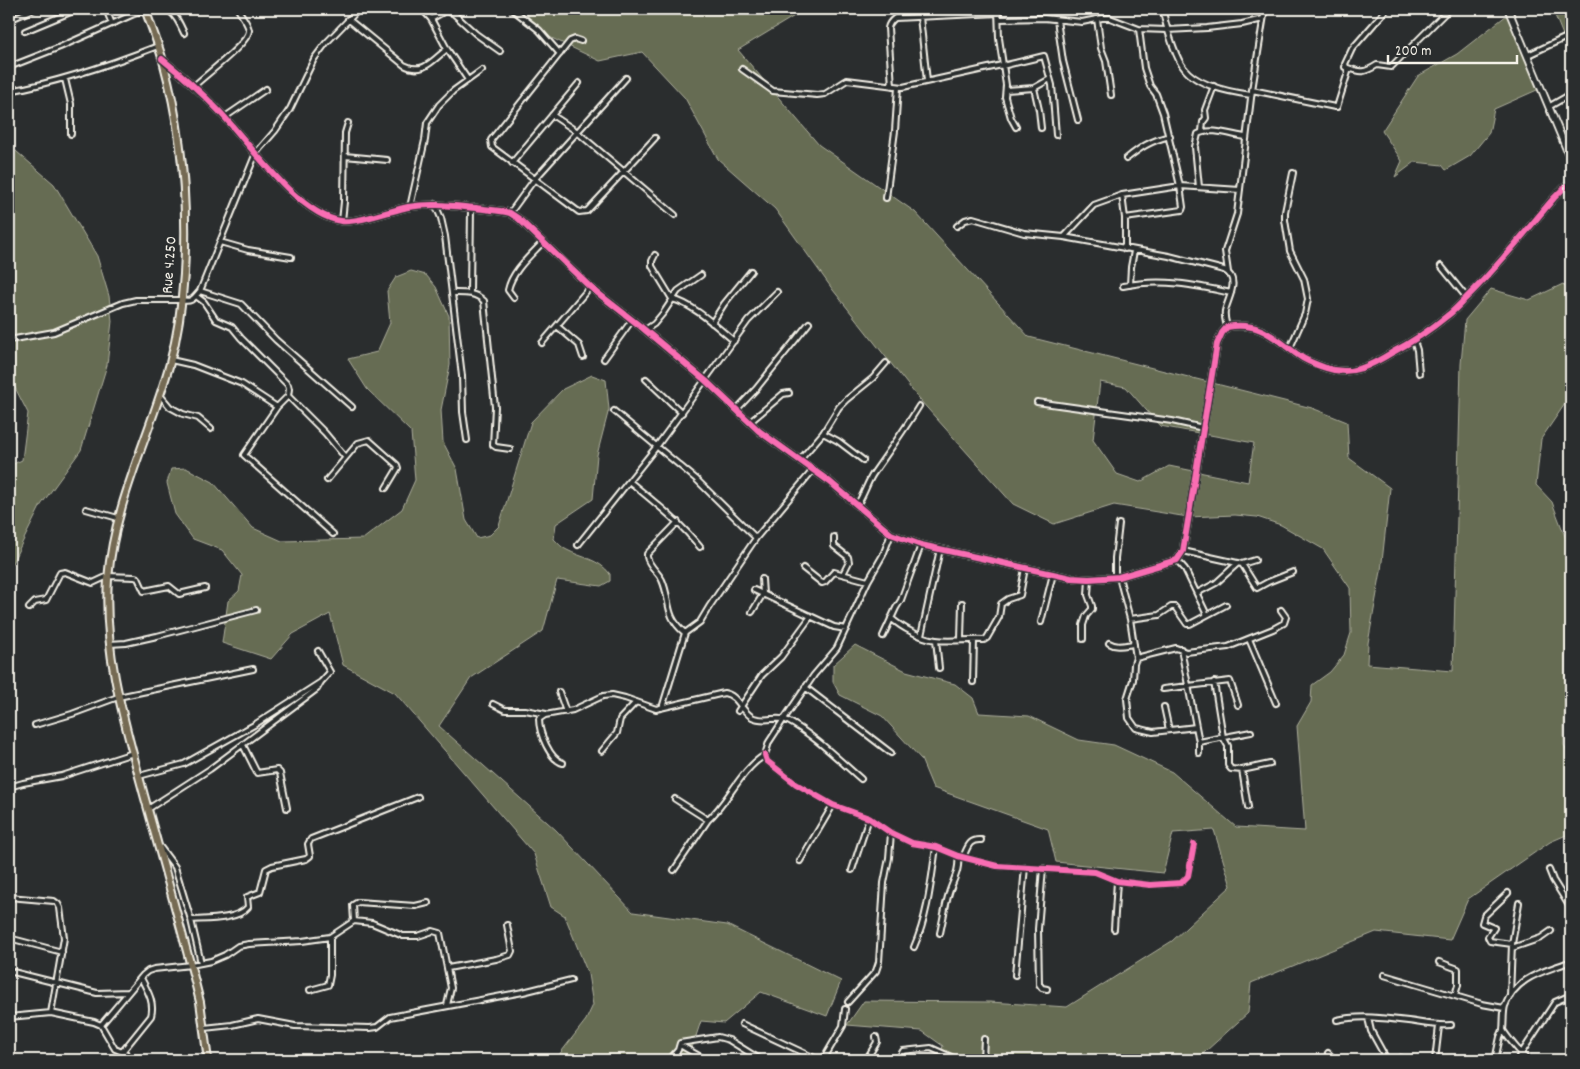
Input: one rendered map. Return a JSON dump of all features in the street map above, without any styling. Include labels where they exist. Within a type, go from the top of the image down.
[{"type":"main road","name":"Rue 4.250","points":[[146,10],[173,101],[183,168],[186,236],[182,300],[171,360],[118,518],[108,576],[109,644],[118,697],[191,965],[204,1028],[208,1060]]},
{"type":"street","points":[[9,20],[34,9]]},
{"type":"street","points":[[25,31],[78,9]]},
{"type":"street","points":[[106,9],[112,24]]},
{"type":"street","points":[[194,86],[216,66],[225,61],[246,37],[249,31],[248,27],[238,9]]},
{"type":"street","points":[[9,340],[54,332],[123,303],[136,300],[182,300],[188,302],[196,296],[200,291],[256,153],[275,131],[290,109],[314,59],[359,9]]},
{"type":"street","points":[[422,9],[431,20],[447,49],[468,80]]},
{"type":"street","points":[[512,9],[539,30],[560,54]]},
{"type":"street","points":[[957,14],[958,9]]},
{"type":"street","points":[[1163,9],[1167,30],[1184,68],[1193,76],[1229,92],[1251,93],[1334,107],[1338,106],[1348,74],[1345,67]]},
{"type":"street","points":[[1228,327],[1224,315],[1233,284],[1228,272],[1225,251],[1237,214],[1251,93],[1265,9]]},
{"type":"street","points":[[1345,67],[1352,49],[1387,9]]},
{"type":"street","points":[[1345,67],[1362,72],[1367,72],[1377,65],[1391,67],[1449,9]]},
{"type":"street","points":[[1508,9],[1571,160]]},
{"type":"street","points":[[9,66],[60,47],[146,10],[171,11],[176,15],[184,33]]},
{"type":"street","points":[[431,20],[445,11],[453,12],[476,34],[500,51]]},
{"type":"street","points":[[892,86],[889,24],[896,18],[998,11],[999,38],[1006,90],[1005,97],[1010,118],[1016,127]]},
{"type":"street","points":[[920,17],[928,81]]},
{"type":"street","points":[[999,19],[1044,18],[1082,22],[1110,18],[1139,29],[1167,30],[1242,24],[1263,19]]},
{"type":"street","points":[[348,19],[411,69],[421,69],[447,49]]},
{"type":"street","points":[[1097,19],[1111,95]]},
{"type":"street","points":[[1057,20],[1063,61],[1078,120]]},
{"type":"street","points":[[1125,218],[1182,210],[1183,207],[1170,136],[1160,101],[1150,86],[1144,68],[1139,29]]},
{"type":"street","points":[[1528,55],[1571,35]]},
{"type":"street","points":[[581,42],[572,39],[491,140],[492,147],[534,180],[582,213],[598,201],[655,138]]},
{"type":"street","points":[[9,91],[42,86],[158,46]]},
{"type":"street","points":[[742,69],[766,88],[779,92],[822,94],[851,80],[898,87],[1044,56],[1050,80],[1056,135]]},
{"type":"street","points":[[162,59],[194,86],[300,200],[329,217],[342,221],[410,207],[435,204],[510,213],[519,219],[590,287],[706,381],[775,444],[813,470],[891,534],[922,545],[1053,574],[1089,579],[1117,577],[1177,560],[1183,551],[1217,344],[1222,333],[1228,327],[1248,326],[1259,328],[1299,356],[1325,367],[1344,372],[1360,369],[1414,341],[1448,315],[1489,277],[1554,198],[1571,184]]},
{"type":"street","points":[[410,207],[425,140],[426,123],[453,91],[482,70]]},
{"type":"street","points":[[510,213],[534,180],[576,131],[626,78]]},
{"type":"street","points":[[65,79],[71,104],[72,134]]},
{"type":"street","points":[[1006,90],[1034,88],[1050,80]]},
{"type":"street","points":[[512,163],[579,84]]},
{"type":"street","points":[[1199,187],[1196,137],[1202,131],[1203,122],[1206,118],[1205,110],[1214,86]]},
{"type":"street","points":[[886,198],[895,132],[898,87]]},
{"type":"street","points":[[1034,88],[1039,110],[1040,128]]},
{"type":"street","points":[[225,118],[266,89]]},
{"type":"street","points":[[1550,106],[1571,94]]},
{"type":"street","points":[[552,115],[576,131],[623,172],[652,194],[675,216]]},
{"type":"street","points":[[342,221],[344,202],[344,133],[348,123]]},
{"type":"street","points":[[1202,131],[1246,137]]},
{"type":"street","points":[[1126,159],[1142,146],[1154,140],[1170,136]]},
{"type":"street","points":[[345,156],[387,160]]},
{"type":"street","points":[[1290,348],[1305,314],[1308,299],[1304,279],[1290,252],[1285,220],[1293,173]]},
{"type":"street","points":[[1064,237],[1094,205],[1122,195],[1180,186],[1240,190]]},
{"type":"street","points":[[1122,195],[1125,218],[1125,249]]},
{"type":"street","points":[[435,204],[441,218],[445,236],[462,376],[463,412],[467,440]]},
{"type":"street","points":[[470,293],[471,208]]},
{"type":"street","points":[[957,226],[965,220],[973,218],[1024,233],[1064,237],[1194,261],[1228,272]]},
{"type":"street","points":[[220,242],[248,250],[291,257]]},
{"type":"street","points":[[514,298],[508,290],[509,285],[520,268],[543,242]]},
{"type":"street","points":[[1130,284],[1134,251]]},
{"type":"street","points":[[655,255],[652,266],[672,299],[682,303],[712,323],[734,341]]},
{"type":"street","points":[[1441,266],[1466,298]]},
{"type":"street","points":[[712,323],[724,304],[751,271]]},
{"type":"street","points":[[644,330],[654,324],[678,291],[701,275]]},
{"type":"street","points":[[1124,286],[1130,284],[1185,283],[1231,293]]},
{"type":"street","points":[[542,343],[590,287]]},
{"type":"street","points":[[200,291],[241,304],[276,340],[352,407]]},
{"type":"street","points":[[578,545],[657,446],[758,309],[777,292]]},
{"type":"street","points":[[452,293],[470,293],[480,297],[486,305],[495,407],[493,445],[510,450]]},
{"type":"street","points":[[196,296],[204,302],[216,320],[236,330],[241,338],[288,385],[288,396],[276,407],[244,455],[333,534]]},
{"type":"street","points":[[604,359],[632,320]]},
{"type":"street","points":[[737,409],[756,389],[809,323]]},
{"type":"street","points":[[557,326],[579,345],[583,357]]},
{"type":"street","points":[[1414,341],[1417,350],[1419,373]]},
{"type":"street","points":[[171,360],[193,365],[242,384],[276,407]]},
{"type":"street","points":[[799,461],[822,433],[842,403],[873,378],[886,364]]},
{"type":"street","points":[[646,379],[682,413]]},
{"type":"street","points":[[750,422],[783,394],[789,393]]},
{"type":"street","points":[[160,396],[170,408],[198,418],[211,428]]},
{"type":"street","points":[[288,396],[345,457]]},
{"type":"street","points":[[1037,402],[1172,421],[1203,428]]},
{"type":"street","points":[[857,505],[872,475],[920,406]]},
{"type":"street","points":[[614,410],[696,479],[756,538]]},
{"type":"street","points":[[822,433],[838,441],[862,460]]},
{"type":"street","points":[[327,480],[358,443],[369,440],[397,465],[398,468],[386,488]]},
{"type":"street","points":[[662,708],[685,633],[700,622],[756,538],[813,470]]},
{"type":"street","points":[[629,481],[678,522],[700,547]]},
{"type":"street","points":[[86,509],[118,518]]},
{"type":"street","points":[[678,522],[647,557],[663,583],[670,614],[675,623],[685,633]]},
{"type":"street","points":[[1119,524],[1115,558],[1117,577],[1130,620],[1136,658],[1133,680],[1127,699],[1129,718],[1136,728],[1153,732],[1196,727]]},
{"type":"street","points":[[891,534],[883,555],[868,580],[837,648],[814,675],[769,742],[766,755],[768,761],[796,784],[833,805],[868,818],[890,833],[912,843],[936,847],[958,856],[997,866],[1095,872],[1117,881],[1150,885],[1181,884],[1188,876],[1194,844]]},
{"type":"street","points":[[834,537],[834,546],[848,557],[849,560],[843,574]]},
{"type":"street","points":[[883,636],[890,618],[901,600],[922,545]]},
{"type":"street","points":[[921,636],[940,549]]},
{"type":"street","points":[[1183,551],[1240,563],[1255,560]]},
{"type":"street","points":[[1177,560],[1185,570],[1207,615]]},
{"type":"street","points":[[1240,563],[1257,588],[1293,572]]},
{"type":"street","points":[[1197,593],[1216,583],[1240,563]]},
{"type":"street","points":[[803,568],[822,583],[834,572],[868,580]]},
{"type":"street","points":[[890,618],[900,626],[921,636],[936,640],[987,638],[999,617],[1001,604],[1020,594],[1026,568]]},
{"type":"street","points":[[29,608],[35,602],[46,600],[62,572],[89,582],[96,582],[108,576],[135,576],[138,578],[144,591],[169,586],[179,594],[205,588]]},
{"type":"street","points":[[1041,622],[1053,574]]},
{"type":"street","points":[[752,612],[763,594],[762,579]]},
{"type":"street","points":[[1083,639],[1083,625],[1086,616],[1092,609],[1088,595],[1089,579]]},
{"type":"street","points":[[754,590],[834,627],[846,629]]},
{"type":"street","points":[[961,639],[962,603]]},
{"type":"street","points":[[1130,620],[1159,615],[1171,607],[1175,607],[1187,624],[1226,605]]},
{"type":"street","points":[[109,644],[157,636],[256,610]]},
{"type":"street","points":[[1136,658],[1176,648],[1186,652],[1228,647],[1273,629],[1284,622],[1286,617],[1281,610]]},
{"type":"street","points":[[738,711],[752,693],[762,675],[796,639],[811,616]]},
{"type":"street","points":[[1249,639],[1276,703]]},
{"type":"street","points":[[936,640],[939,668]]},
{"type":"street","points":[[973,682],[974,640]]},
{"type":"street","points":[[1109,643],[1113,646],[1134,644]]},
{"type":"street","points":[[1181,649],[1199,753]]},
{"type":"street","points":[[139,776],[184,764],[254,725],[321,682],[330,672],[318,651]]},
{"type":"street","points":[[35,725],[118,697],[253,669]]},
{"type":"street","points":[[1163,689],[1228,680],[1232,682],[1238,705]]},
{"type":"street","points":[[148,808],[210,769],[243,745],[318,689],[321,682]]},
{"type":"street","points":[[1214,682],[1223,737],[1228,746],[1228,765],[1231,769],[1242,770],[1270,764]]},
{"type":"street","points":[[806,687],[891,753]]},
{"type":"street","points":[[559,692],[566,712]]},
{"type":"street","points":[[564,763],[557,762],[553,758],[539,726],[541,716],[573,710],[603,696],[612,695],[656,709],[724,693],[730,694],[745,712],[761,720],[784,719],[822,744],[861,779]]},
{"type":"street","points":[[602,751],[617,733],[620,719],[636,702]]},
{"type":"street","points":[[493,704],[505,710],[530,711],[551,715]]},
{"type":"street","points":[[1164,707],[1170,730]]},
{"type":"street","points":[[1198,742],[1250,732]]},
{"type":"street","points":[[243,745],[257,773],[276,770],[280,773],[287,808]]},
{"type":"street","points":[[9,787],[71,774],[133,752]]},
{"type":"street","points":[[674,870],[708,820],[737,783],[758,759],[766,755]]},
{"type":"street","points":[[1242,770],[1248,808]]},
{"type":"street","points":[[191,920],[221,918],[244,911],[248,907],[248,897],[260,892],[266,869],[306,859],[310,856],[308,844],[311,839],[418,797]]},
{"type":"street","points":[[675,799],[708,820]]},
{"type":"street","points":[[800,861],[833,805]]},
{"type":"street","points":[[852,870],[868,818]]},
{"type":"street","points":[[848,1002],[876,971],[879,962],[884,882],[889,858],[890,833]]},
{"type":"street","points":[[963,857],[971,841],[974,839],[981,840]]},
{"type":"street","points":[[158,846],[175,867],[191,920],[201,963]]},
{"type":"street","points":[[914,948],[927,912],[936,847]]},
{"type":"street","points":[[940,932],[949,892],[957,874],[958,856]]},
{"type":"street","points":[[1015,975],[1025,867]]},
{"type":"street","points":[[1042,868],[1038,929],[1039,984],[1042,988],[1047,989]]},
{"type":"street","points":[[1549,870],[1571,909]]},
{"type":"street","points":[[1114,929],[1117,881]]},
{"type":"street","points":[[1508,893],[1484,916],[1482,922],[1494,928],[1488,937],[1490,941],[1512,946],[1541,938],[1551,931]]},
{"type":"street","points":[[9,897],[54,901],[58,904],[63,927],[62,952],[51,1013]]},
{"type":"street","points":[[354,921],[353,905],[358,902],[406,906],[428,903]]},
{"type":"street","points":[[1510,996],[1512,946],[1519,903]]},
{"type":"street","points":[[101,1025],[148,971],[211,961],[226,955],[238,946],[330,937],[354,921],[372,923],[404,936],[418,936],[438,931],[442,936],[451,988],[447,1005]]},
{"type":"street","points":[[448,968],[510,955],[512,951],[507,925]]},
{"type":"street","points":[[310,990],[328,985],[330,975],[330,937]]},
{"type":"street","points":[[9,938],[62,952]]},
{"type":"street","points":[[1439,962],[1458,969],[1458,985],[1455,996]]},
{"type":"street","points":[[1495,1060],[1503,1030],[1504,1008],[1510,996],[1529,977],[1566,963]]},
{"type":"street","points":[[9,971],[97,993],[128,992]]},
{"type":"street","points":[[1384,975],[1504,1008]]},
{"type":"street","points":[[122,1052],[151,1016],[153,1009],[152,1001],[141,978]]},
{"type":"street","points":[[204,1028],[232,1025],[258,1018],[295,1026],[370,1028],[377,1027],[388,1018],[447,1005],[523,992],[571,980]]},
{"type":"street","points":[[1516,1060],[1555,1002],[1571,995]]},
{"type":"street","points":[[823,1060],[842,1026],[845,1009]]},
{"type":"street","points":[[9,1017],[51,1013],[94,1022],[101,1025],[115,1049],[127,1054],[130,1060]]},
{"type":"street","points":[[1337,1020],[1354,1016],[1439,1026],[1451,1025]]},
{"type":"street","points":[[1368,1018],[1371,1031],[1387,1060]]},
{"type":"street","points":[[742,1024],[818,1060]]},
{"type":"street","points":[[1435,1060],[1439,1026]]},
{"type":"street","points":[[1503,1030],[1521,1054],[1528,1060]]},
{"type":"street","points":[[669,1060],[678,1050],[680,1043],[718,1036],[729,1040],[761,1060]]},
{"type":"street","points":[[866,1060],[877,1042],[876,1037]]},
{"type":"street","points":[[980,1060],[983,1058],[984,1039]]},
{"type":"street","points":[[680,1045],[706,1060]]},
{"type":"street","points":[[898,1060],[903,1052],[931,1048],[958,1060]]},
{"type":"street","points":[[1328,1053],[1335,1060]]},
{"type":"green space","points":[[524,9],[806,9],[738,50],[819,145],[915,212],[1029,337],[1312,408],[1347,422],[1349,458],[1390,488],[1381,571],[1368,643],[1367,664],[1453,671],[1461,364],[1465,320],[1491,289],[1529,300],[1563,284],[1571,292],[1571,395],[1541,439],[1536,485],[1552,502],[1571,552],[1571,631],[1565,656],[1564,745],[1571,758],[1571,833],[1550,842],[1468,899],[1450,940],[1376,932],[1251,983],[1248,1013],[1196,1060],[939,1060],[943,1046],[922,1031],[847,1025],[864,1001],[990,1002],[1067,1007],[1172,941],[1231,886],[1214,830],[1173,833],[1163,873],[1056,862],[1048,829],[933,788],[921,759],[882,716],[840,695],[833,682],[833,665],[855,645],[906,671],[955,684],[973,698],[979,713],[1029,716],[1079,740],[1114,745],[1172,772],[1236,827],[1305,831],[1297,726],[1311,702],[1312,685],[1330,672],[1344,655],[1351,633],[1350,588],[1323,549],[1281,525],[1257,517],[1235,515],[1188,517],[1114,505],[1054,524],[1013,504],[919,399],[833,290],[775,209],[718,159],[685,98],[642,52],[600,61],[537,31]],"holes":[[[1100,382],[1126,387],[1160,426],[1254,443],[1248,482],[1169,466],[1140,482],[1117,474],[1093,440]]]},
{"type":"green space","points":[[1557,9],[1571,9],[1571,45],[1565,40],[1554,13]]},
{"type":"green space","points":[[1507,15],[1544,94],[1537,90],[1494,109],[1489,133],[1470,156],[1446,170],[1442,165],[1415,162],[1395,177],[1402,161],[1382,131],[1418,76],[1457,54]]},
{"type":"green space","points":[[9,145],[54,184],[97,256],[109,296],[112,321],[107,365],[81,450],[41,505],[9,569],[9,466],[22,460],[28,413],[9,376]]},
{"type":"green space","points":[[411,271],[426,275],[436,287],[449,316],[450,365],[441,410],[443,442],[457,469],[466,520],[477,538],[490,535],[499,526],[531,422],[563,389],[592,375],[606,380],[609,409],[597,455],[593,499],[556,524],[554,539],[565,549],[601,565],[610,574],[610,581],[601,586],[557,580],[543,631],[471,678],[439,726],[556,830],[633,912],[727,925],[841,981],[827,1016],[761,992],[724,1023],[701,1021],[688,1060],[555,1060],[586,1020],[593,1005],[588,974],[565,916],[551,907],[534,854],[395,693],[343,665],[330,614],[293,634],[271,659],[222,643],[228,601],[239,591],[242,575],[222,550],[193,539],[175,514],[167,483],[171,469],[186,468],[213,482],[253,528],[282,541],[363,539],[402,509],[415,480],[411,432],[367,389],[348,359],[377,352],[390,323],[387,291],[396,277]]},
{"type":"green space","points":[[429,1053],[503,1060],[404,1060]]},
{"type":"cycle path","points":[[162,59],[212,103],[274,175],[307,205],[324,216],[348,221],[365,219],[408,207],[434,205],[510,213],[519,219],[590,287],[706,381],[759,431],[830,482],[891,534],[921,545],[1071,578],[1119,577],[1177,560],[1183,551],[1217,344],[1227,327],[1249,326],[1266,332],[1304,359],[1326,368],[1344,371],[1369,365],[1414,340],[1452,312],[1500,262],[1554,198],[1571,184]]},
{"type":"cycle path","points":[[765,755],[767,761],[796,784],[833,805],[869,818],[891,833],[912,843],[936,847],[958,856],[997,866],[1095,872],[1117,881],[1150,885],[1181,883],[1188,876],[1194,844]]}]
